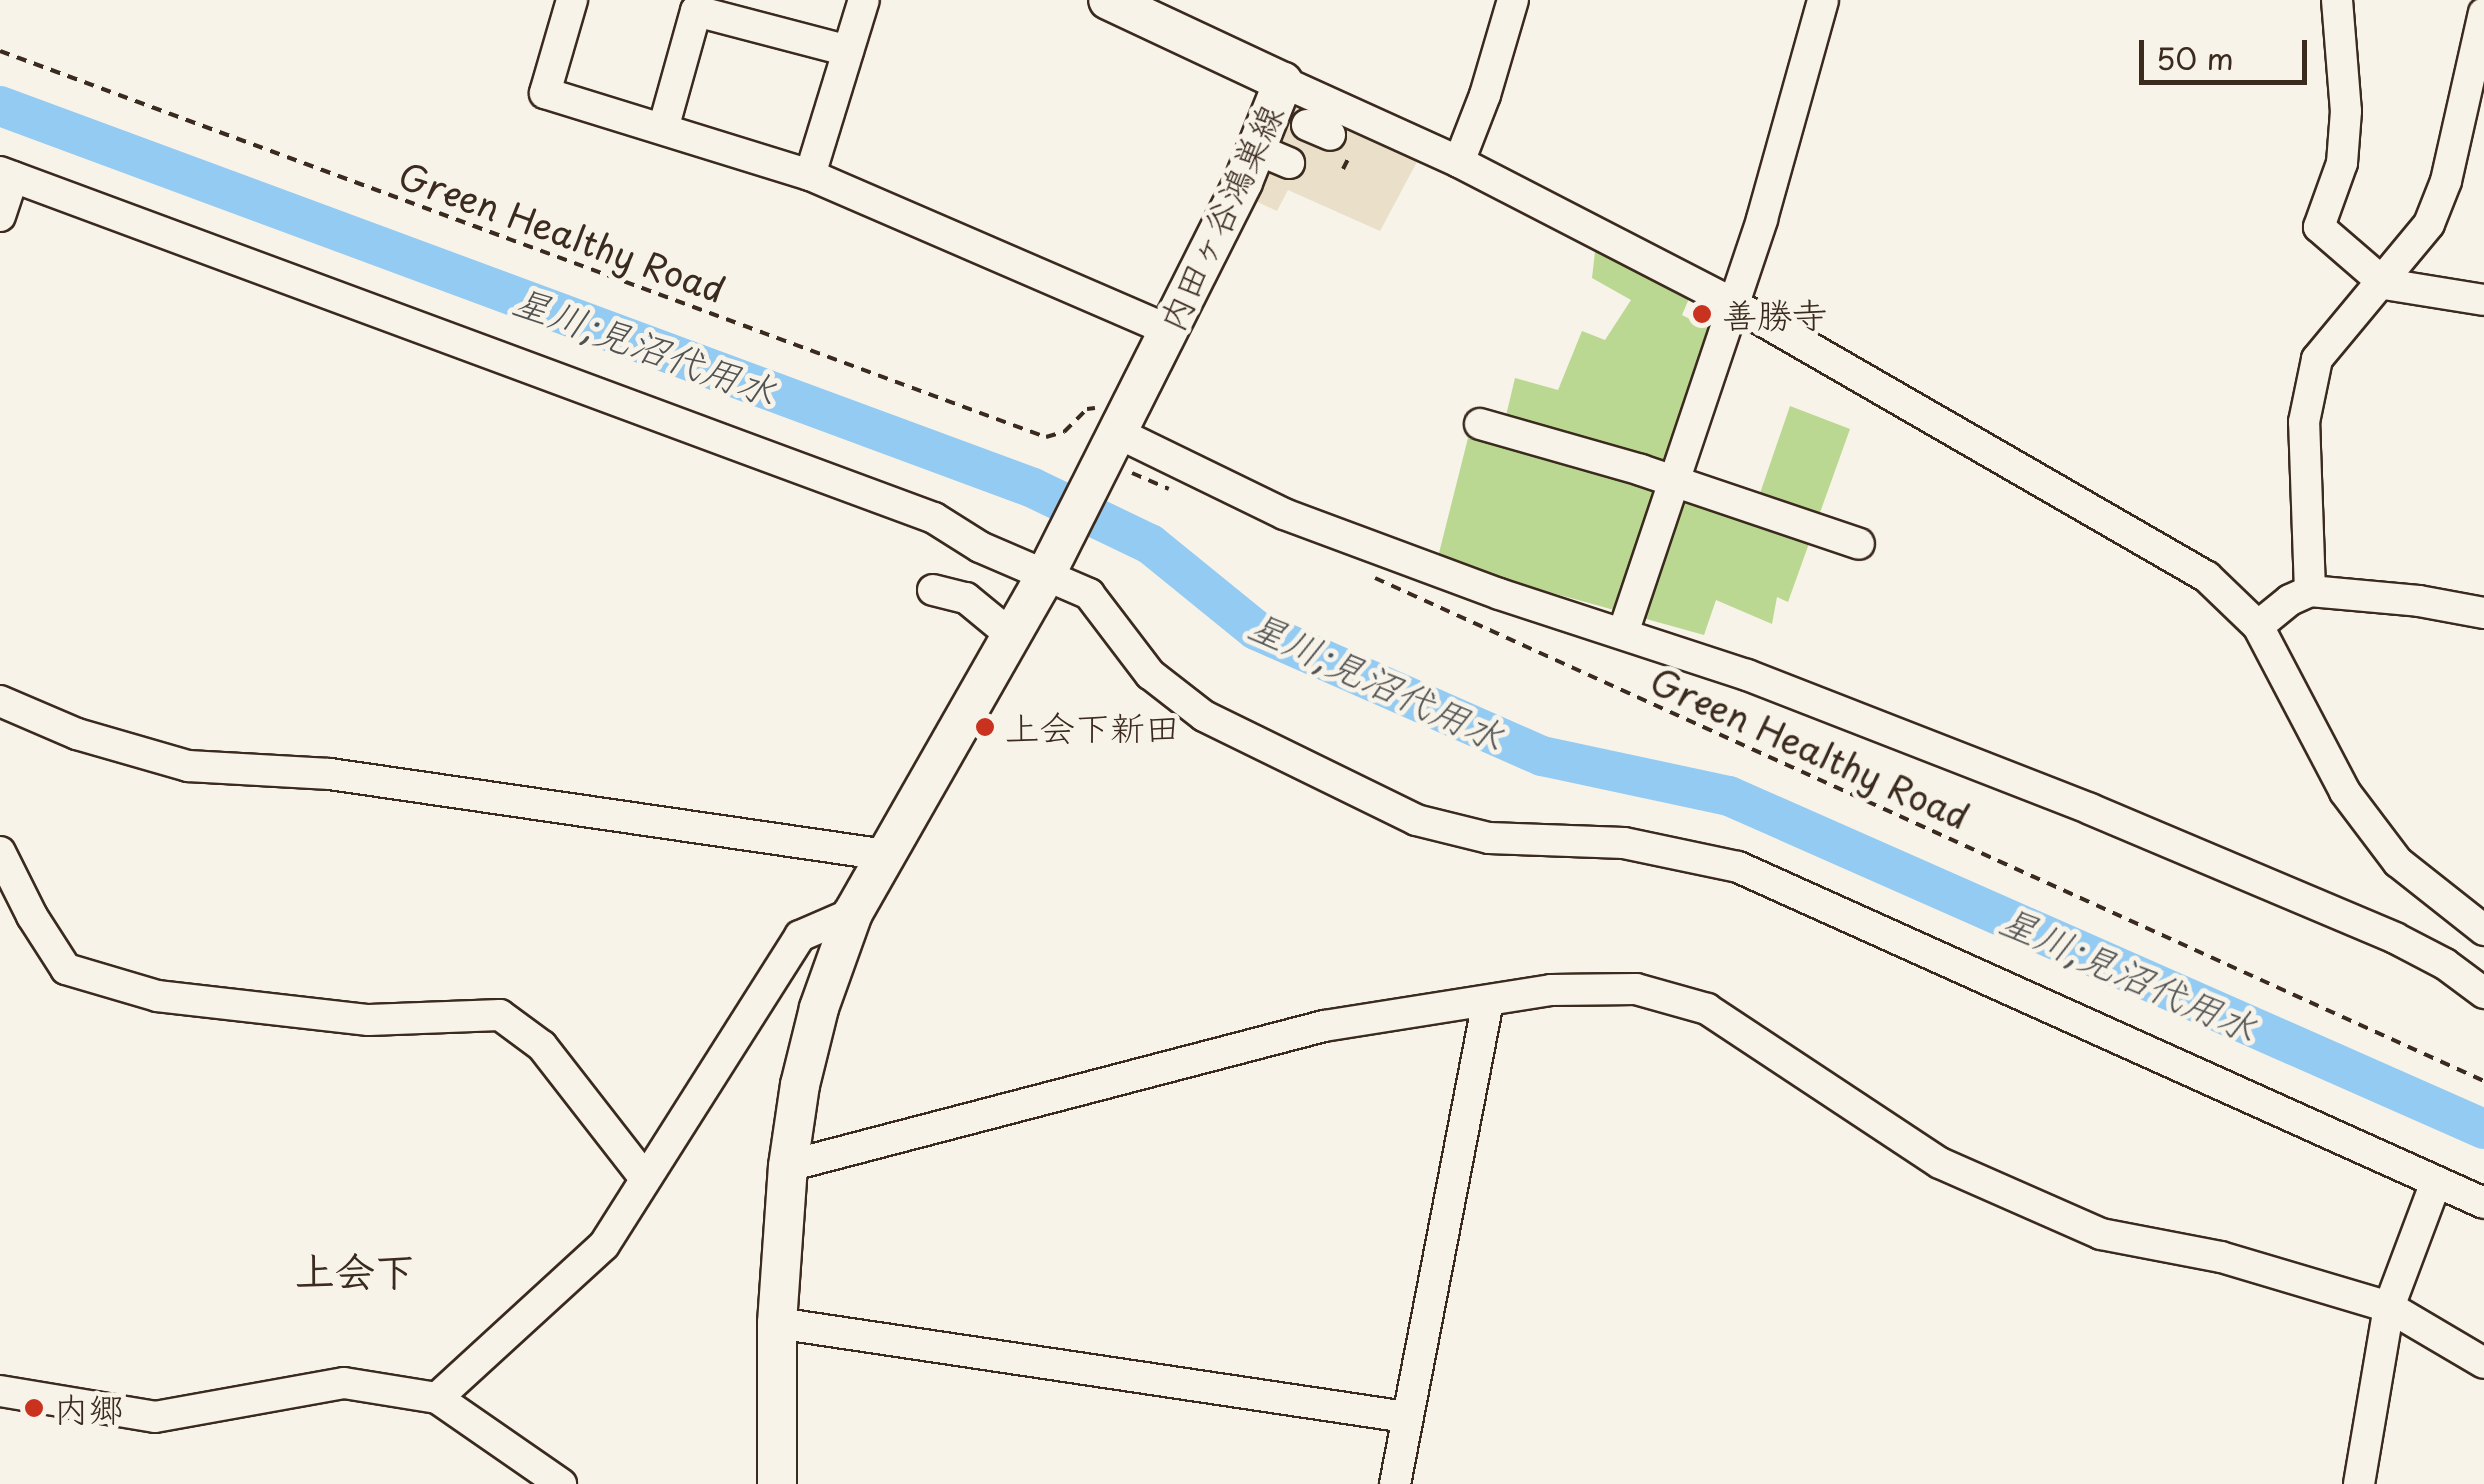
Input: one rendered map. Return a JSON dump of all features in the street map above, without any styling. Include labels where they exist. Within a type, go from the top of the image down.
[{"type":"main road","name":"内田ヶ谷鴻巣線","points":[[777,1484],[776,1323],[788,1166],[800,1085],[818,1008],[853,912],[1052,560],[1113,472],[1108,420],[1277,167],[1283,82],[1108,0]]},
{"type":"street","points":[[572,0],[544,93],[810,175],[1168,330]]},
{"type":"street","points":[[810,175],[864,0]]},
{"type":"street","points":[[1459,162],[1513,0]]},
{"type":"street","points":[[1623,634],[1762,219],[1823,0]]},
{"type":"street","points":[[2338,0],[2346,111],[2342,163],[2318,227],[2385,284],[2484,300]]},
{"type":"street","points":[[662,130],[696,11],[848,51]]},
{"type":"street","points":[[2310,592],[2304,422],[2318,359],[2385,284],[2429,224],[2446,181],[2484,12]]},
{"type":"street","points":[[1283,82],[1333,128],[1394,148],[1459,162],[1732,303],[2208,577],[2258,626],[2345,792],[2398,862],[2484,930]]},
{"type":"street","points":[[0,216],[6,174],[934,518],[980,547],[1052,560],[1088,594],[1135,658],[1179,700],[1416,820],[1489,838],[1624,843],[1738,867],[2484,1203]]},
{"type":"street","points":[[1108,420],[1284,514],[1499,594],[1747,675],[2326,906],[2445,964],[2484,994]]},
{"type":"street","points":[[1480,424],[1672,481],[1859,544]]},
{"type":"street","points":[[933,590],[966,598],[1011,635]]},
{"type":"street","points":[[2258,626],[2290,600],[2310,592],[2419,601],[2484,613]]},
{"type":"street","points":[[0,700],[76,734],[188,766],[330,774],[886,856]]},
{"type":"street","points":[[0,852],[66,969],[157,996],[369,1020],[500,1015],[542,1046],[644,1177]]},
{"type":"street","points":[[437,1398],[604,1245],[800,936],[853,912]]},
{"type":"street","points":[[788,1166],[1324,1026],[1551,990],[1636,989],[1707,1010],[1940,1163],[2100,1234],[2221,1257],[2389,1306],[2484,1363]]},
{"type":"street","points":[[1395,1484],[1488,1002]]},
{"type":"street","points":[[2359,1484],[2389,1306],[2436,1182]]},
{"type":"street","points":[[776,1323],[1406,1417]]},
{"type":"street","points":[[2,1399],[155,1417],[344,1383],[437,1398],[561,1484]]},
{"type":"path","name":"Green Healthy Road","points":[[0,51],[1046,437],[1064,432],[1087,409],[1108,420]]},
{"type":"path","points":[[1113,472],[1177,492]]},
{"type":"path","name":"Green Healthy Road","points":[[1364,573],[2484,1081]]},
{"type":"shaded area","points":[[1297,105],[1419,158],[1380,231],[1288,190],[1277,211],[1249,198]]},
{"type":"green space","points":[[1596,243],[1691,294],[1682,315],[1712,330],[1660,470],[1757,502],[1790,406],[1850,429],[1788,602],[1777,597],[1772,624],[1716,600],[1704,635],[1437,561],[1468,438],[1499,445],[1515,378],[1558,390],[1582,331],[1605,340],[1631,300],[1592,278]]},
{"type":"waterway","name":"星川;見沼代用水","points":[[0,106],[1033,488],[1150,544],[1256,630],[1542,756],[1729,796],[2484,1129]]},
{"type":"place","name":"善勝寺","points":[[1702,314]]},
{"type":"place","name":"上会下新田","points":[[985,727]]},
{"type":"place","name":"内郷","points":[[34,1408]]},
{"type":"district","name":"上会下","points":[[355,1270]]}]
